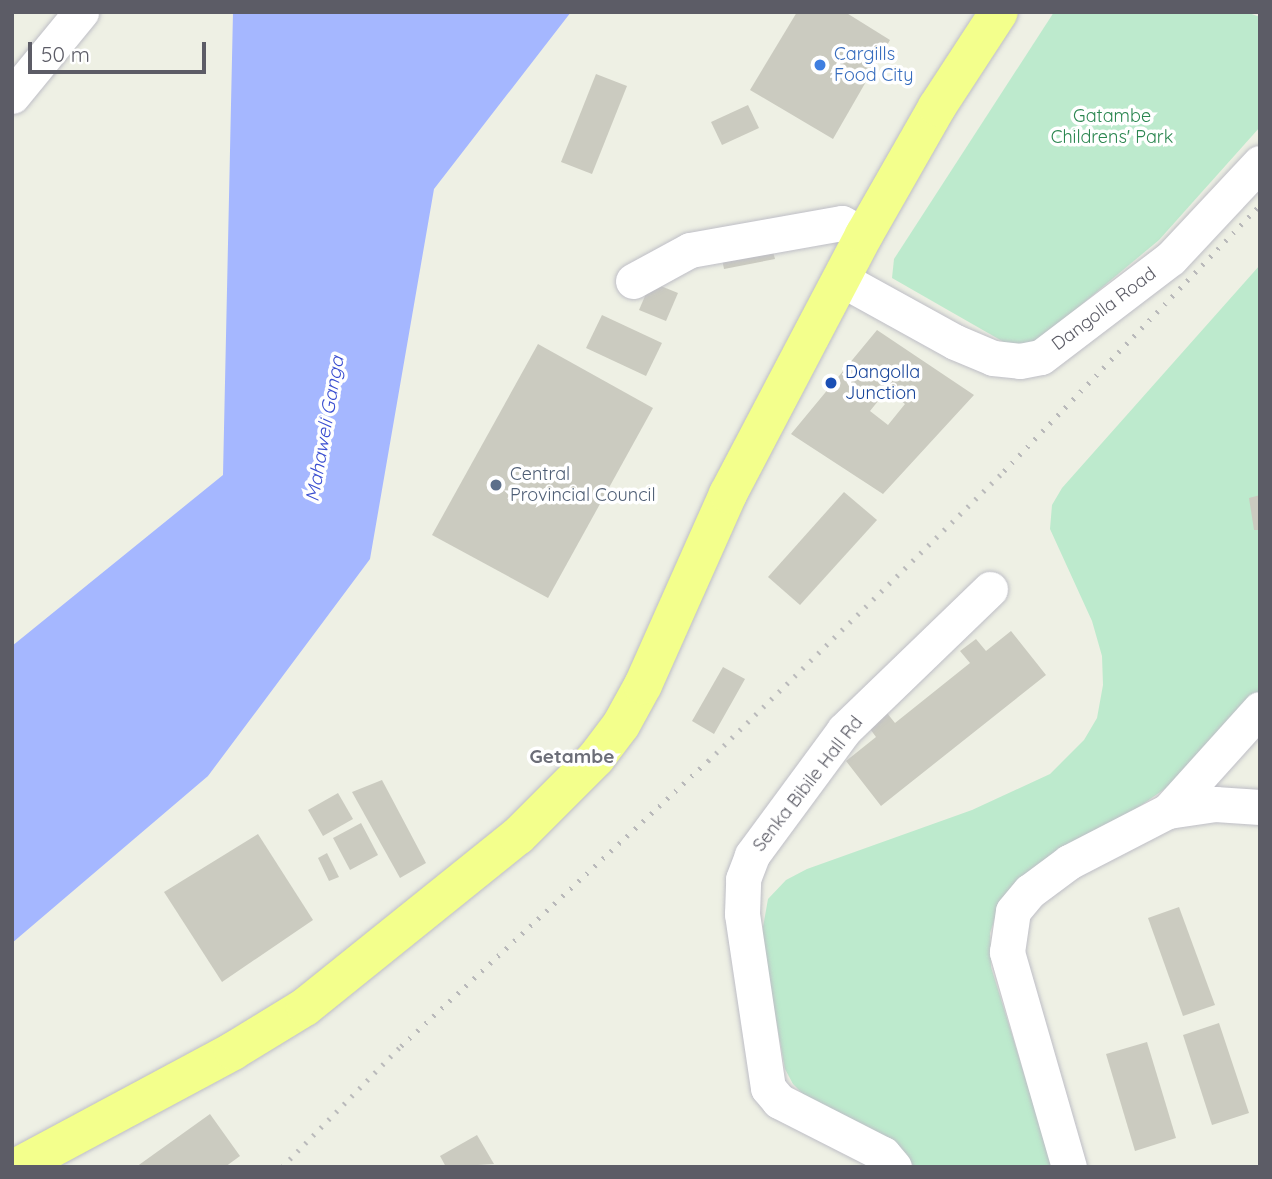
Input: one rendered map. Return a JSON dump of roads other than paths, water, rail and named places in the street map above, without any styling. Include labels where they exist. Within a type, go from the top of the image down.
[{"type":"highway","points":[[17,1167],[233,1052],[304,1007],[518,836],[560,798],[621,725],[643,685],[728,494],[864,235],[937,107],[999,12]]},
{"type":"street","points":[[12,96],[81,12]]},
{"type":"street","name":"Dangolla Road","points":[[841,279],[956,342],[993,358],[1020,361],[1041,357],[1171,258],[1260,163]]},
{"type":"street","points":[[633,281],[690,250],[842,223],[864,235]]},
{"type":"street","name":"Senka Bibile Hall Rd","points":[[894,1167],[883,1154],[779,1101],[768,1088],[742,915],[743,879],[752,855],[844,730],[990,589]]},
{"type":"street","points":[[1168,811],[1260,709]]},
{"type":"street","points":[[1069,1167],[1007,952],[1013,911],[1030,891],[1069,862],[1168,811],[1215,804],[1260,807]]},
{"type":"water","name":"Mahaweli Ganga","points":[[233,12],[571,12],[434,189],[370,559],[208,776],[12,943],[12,646],[223,475]]},
{"type":"railway","points":[[282,1167],[401,1046],[708,761],[1004,471],[1260,205]]},
{"type":"place","name":"Cargills Food City","points":[[820,65]]},
{"type":"place","name":"Dangolla Junction","points":[[831,383]]},
{"type":"place","name":"Central Provincial Council","points":[[496,485]]},
{"type":"district","name":"Getambe","points":[[572,757]]},
{"type":"park label","name":"Gatambe Childrens' Park","points":[[1112,127]]}]
